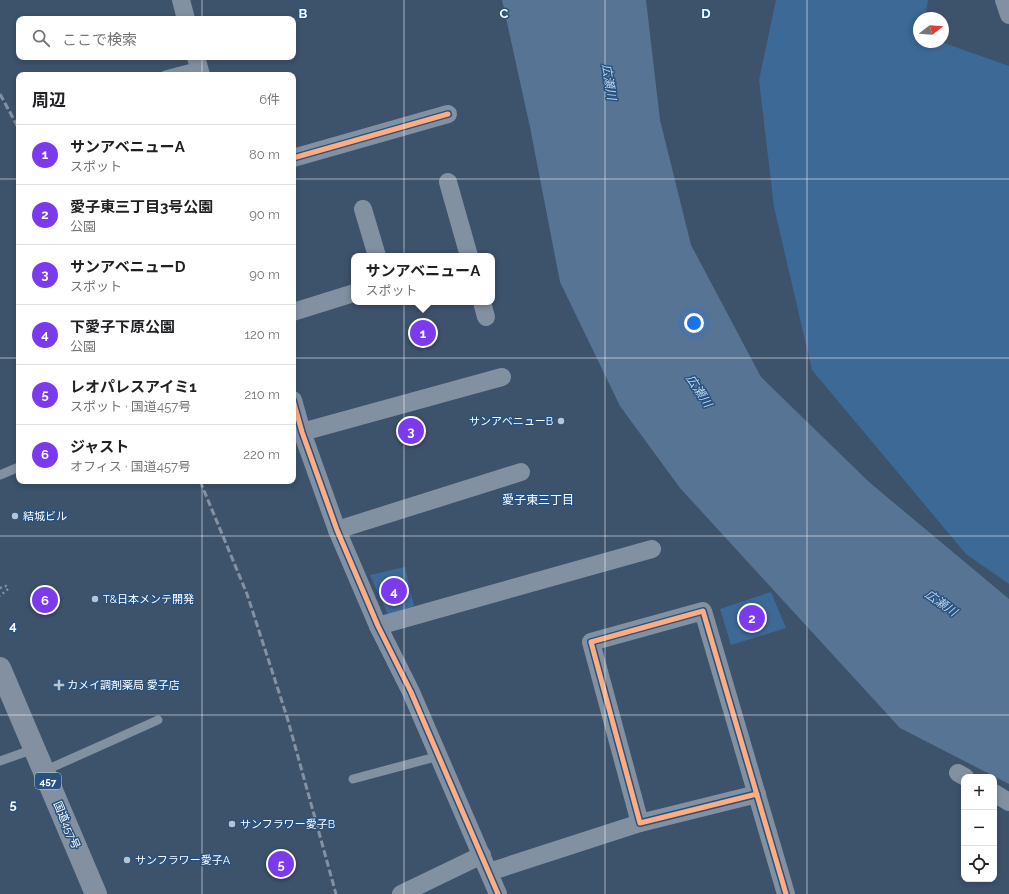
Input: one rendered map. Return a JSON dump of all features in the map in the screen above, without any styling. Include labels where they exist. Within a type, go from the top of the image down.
[{"type":"highway","name":"国道457号","points":[[0,668],[96,894]]},
{"type":"street","points":[[181,0],[185,16]]},
{"type":"street","points":[[1004,0],[1009,15]]},
{"type":"street","points":[[296,157],[448,114]]},
{"type":"street","points":[[448,182],[468,253]]},
{"type":"street","points":[[363,210],[376,253]]},
{"type":"street","points":[[296,311],[351,294]]},
{"type":"street","points":[[302,432],[502,377]]},
{"type":"street","points":[[296,411],[302,432],[337,530],[378,626],[411,692],[498,894]]},
{"type":"street","points":[[337,530],[520,472]]},
{"type":"street","points":[[378,626],[652,549]]},
{"type":"street","points":[[640,823],[591,642],[703,611],[786,894]]},
{"type":"street","points":[[489,872],[640,823],[757,794]]},
{"type":"street","points":[[997,795],[1009,802]]},
{"type":"street","points":[[401,894],[482,855]]},
{"type":"lane","points":[[176,72],[199,66]]},
{"type":"lane","points":[[0,475],[16,468]]},
{"type":"lane","points":[[44,771],[158,720]]},
{"type":"lane","points":[[0,761],[34,750]]},
{"type":"lane","points":[[353,779],[439,756]]},
{"type":"path","points":[[0,588],[6,586],[8,589],[0,596]]},
{"type":"shaded area","points":[[776,0],[928,0],[926,12],[913,12],[913,48],[949,48],[949,45],[1009,66],[1009,584],[966,554],[812,370],[774,207],[759,80]]},
{"type":"shaded area","points":[[405,567],[414,606],[388,615],[370,575]]},
{"type":"shaded area","points":[[771,592],[786,628],[731,645],[720,609]]},
{"type":"water","name":"広瀬川","points":[[502,0],[646,0],[660,120],[691,245],[761,377],[869,482],[1009,599],[1009,784],[997,778],[997,774],[990,774],[900,728],[680,488],[620,406],[560,282],[530,127]]},
{"type":"railway","points":[[0,94],[16,123]]},
{"type":"railway","points":[[201,484],[247,594],[287,717],[336,894]]},
{"type":"cycle path","points":[[296,157],[448,114]]},
{"type":"cycle path","points":[[296,411],[302,432],[337,530],[378,626],[411,692],[498,894]]},
{"type":"cycle path","points":[[757,794],[640,823],[591,642],[703,611],[786,894]]},
{"type":"place","name":"サンアベニューA","points":[[423,333]]},
{"type":"place","name":"サンアベニューB","points":[[561,421]]},
{"type":"place","name":"サンアベニューD","points":[[411,431]]},
{"type":"place","name":"結城ビル","points":[[15,516]]},
{"type":"place","name":"下愛子下原公園","points":[[394,591]]},
{"type":"place","name":"T&日本メンテ開発","points":[[95,599]]},
{"type":"place","name":"ジャスト","points":[[45,600]]},
{"type":"place","name":"愛子東三丁目3号公園","points":[[752,618]]},
{"type":"place","name":"カメイ調剤薬局 愛子店","points":[[59,685]]},
{"type":"place","name":"サンフラワー愛子B","points":[[232,824]]},
{"type":"place","name":"サンフラワー愛子A","points":[[127,860]]},
{"type":"place","name":"レオパレスアイミ1","points":[[281,864]]},
{"type":"district","name":"愛子東三丁目","points":[[538,500]]}]
